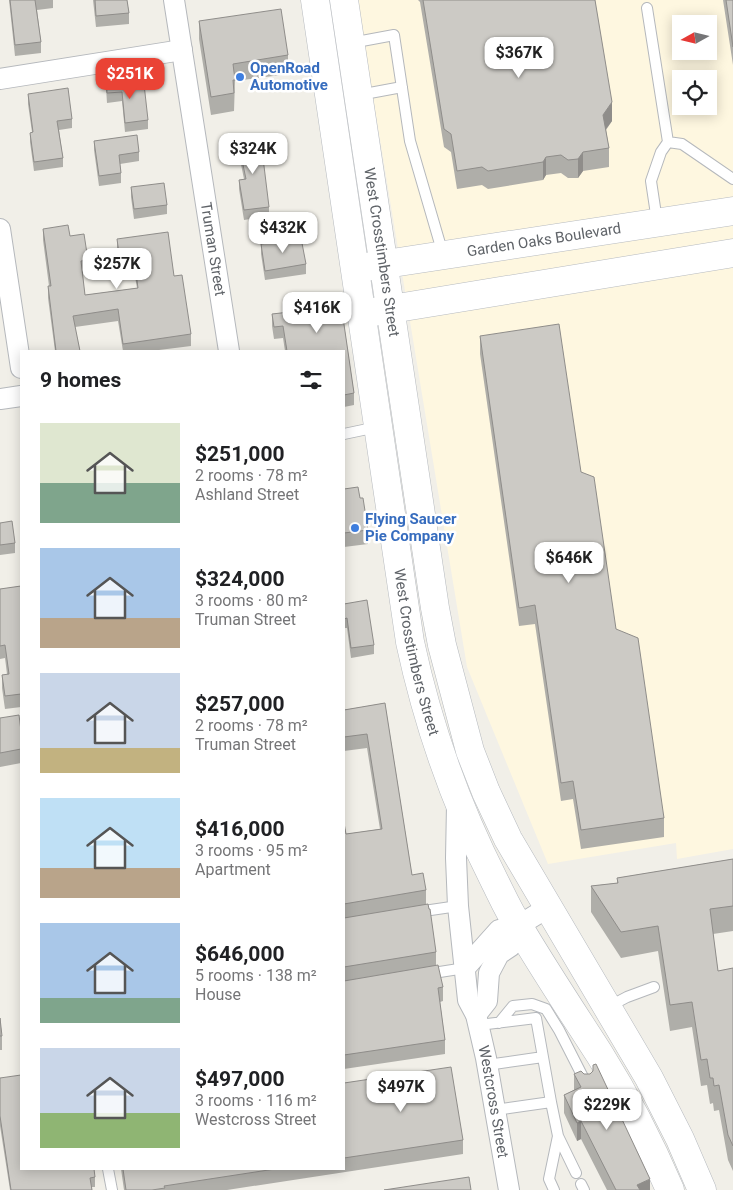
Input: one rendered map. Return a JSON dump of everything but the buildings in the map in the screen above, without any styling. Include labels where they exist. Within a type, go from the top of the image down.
[{"type":"main road","points":[[316,8],[345,6]]},
{"type":"main road","name":"West Crosstimbers Street","points":[[345,6],[435,608],[470,751],[486,792],[508,839],[649,1078],[680,1139],[702,1190]]},
{"type":"main road","name":"West Crosstimbers Street","points":[[316,8],[410,642],[420,691],[458,803],[478,849],[518,926],[619,1088],[653,1150],[670,1190]]},
{"type":"main road","name":"Garden Oaks Boulevard","points":[[355,269],[733,211]]},
{"type":"main road","points":[[657,222],[678,261]]},
{"type":"main road","points":[[362,314],[733,253]]},
{"type":"main road","points":[[379,434],[410,435]]},
{"type":"main road","points":[[420,691],[454,691]]},
{"type":"street","name":"Truman Street","points":[[174,0],[229,350]]},
{"type":"street","points":[[0,79],[182,50]]},
{"type":"street","points":[[0,229],[20,361]]},
{"type":"street","points":[[0,399],[20,396]]},
{"type":"street","name":"Westcross Street","points":[[458,803],[456,858],[458,906],[468,1000],[478,1020],[488,1065],[508,1190]]},
{"type":"street","points":[[465,968],[498,930],[518,926],[547,908]]},
{"type":"street","points":[[478,1020],[486,1001],[489,973],[499,954],[511,946],[518,926]]},
{"type":"lane","points":[[647,8],[668,142],[661,152],[651,181],[657,222]]},
{"type":"lane","points":[[350,44],[394,35],[410,141],[443,255]]},
{"type":"lane","points":[[358,95],[402,88]]},
{"type":"lane","points":[[668,142],[682,144],[733,179]]},
{"type":"lane","points":[[345,434],[379,434]]},
{"type":"lane","points":[[411,913],[458,906]]},
{"type":"lane","points":[[421,975],[465,968]]},
{"type":"lane","points":[[607,1008],[627,997],[654,987]]},
{"type":"lane","points":[[499,1023],[513,1006],[532,1004],[546,1009],[559,1030],[587,1086]]},
{"type":"lane","points":[[478,1020],[499,1023],[536,1018],[558,1136],[576,1173]]},
{"type":"lane","points":[[488,1065],[543,1057]]},
{"type":"lane","points":[[495,1110],[551,1102]]},
{"type":"lane","points":[[554,1190],[550,1180],[558,1136]]},
{"type":"lane","points":[[108,1170],[112,1190]]},
{"type":"shaded area","points":[[357,0],[733,0],[733,849],[677,859],[676,843],[548,864],[467,667]]},
{"type":"place","name":"OpenRoad Automotive","points":[[240,77]]},
{"type":"place","name":"Flying Saucer Pie Company","points":[[355,528]]}]
